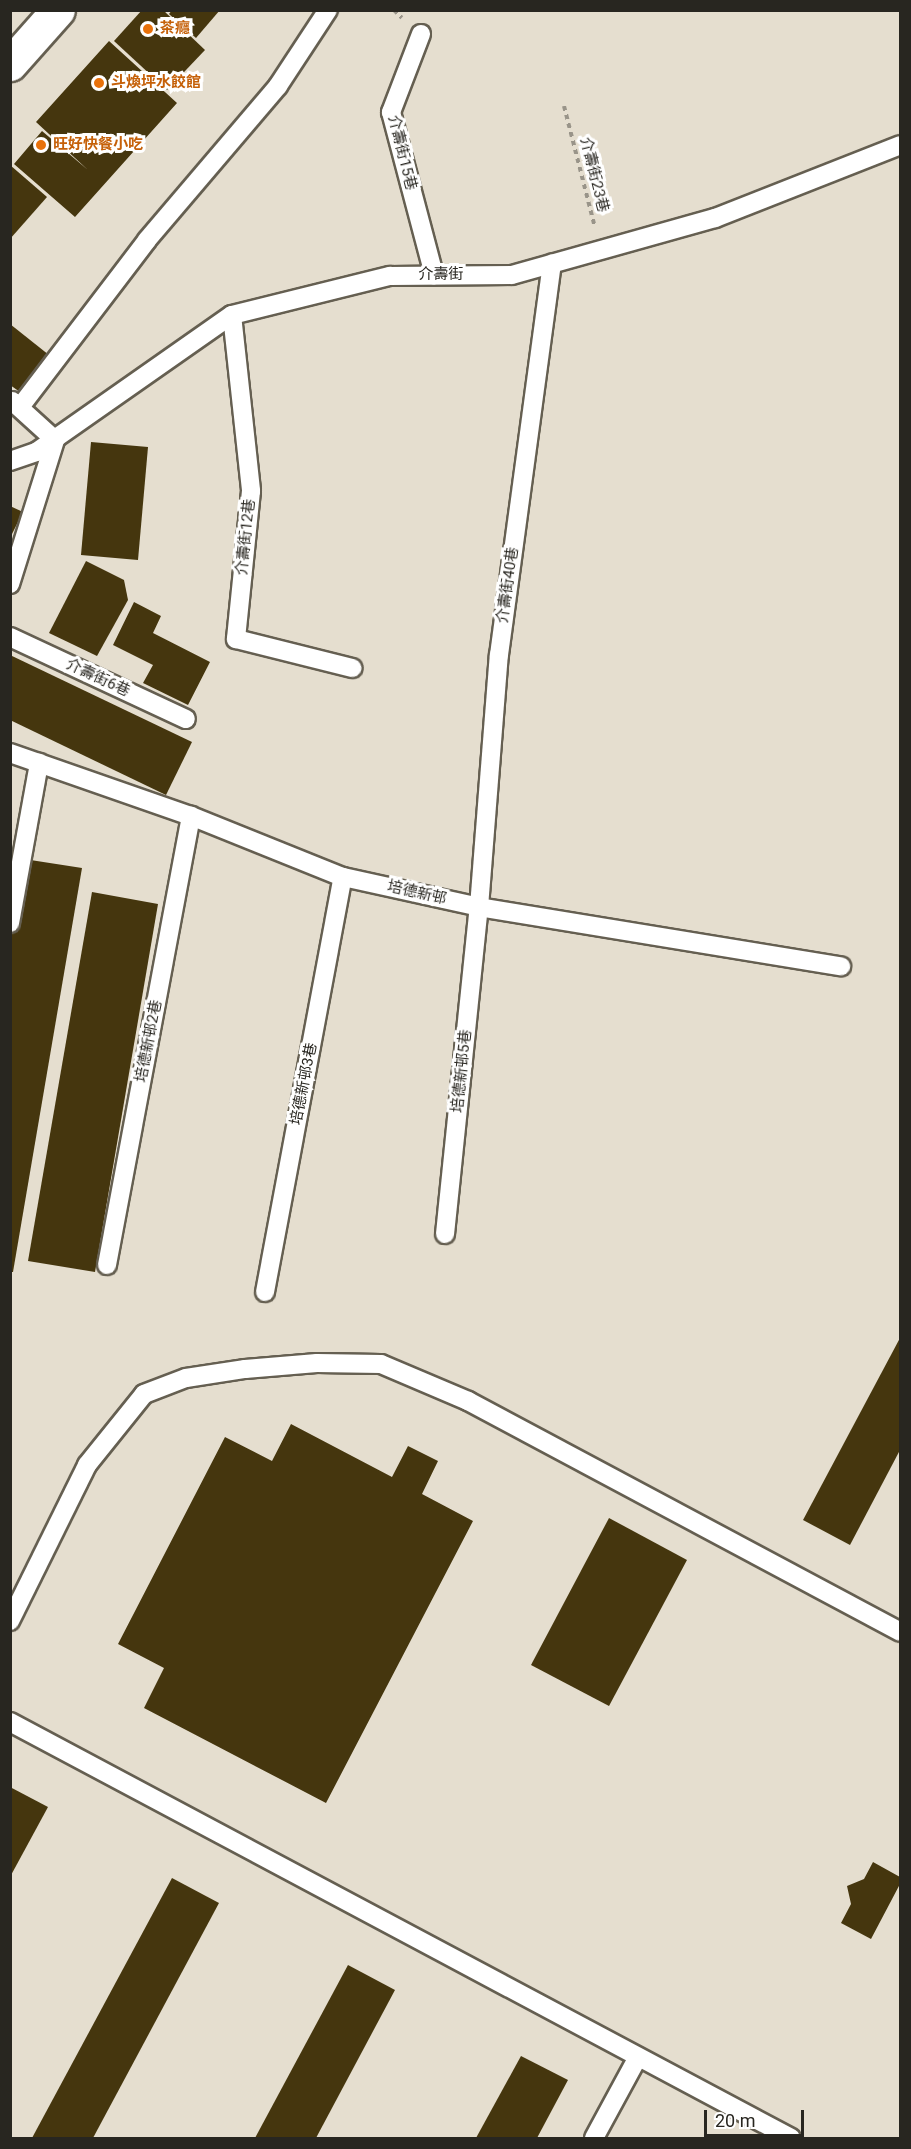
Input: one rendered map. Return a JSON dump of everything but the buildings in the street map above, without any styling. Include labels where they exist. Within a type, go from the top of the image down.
[{"type":"main road","points":[[10,64],[58,10]]},
{"type":"lane","points":[[10,584],[55,440],[15,403],[147,240],[278,86],[328,10]]},
{"type":"lane","name":"介壽街15巷","points":[[421,34],[391,112],[434,275]]},
{"type":"lane","name":"介壽街","points":[[10,461],[36,452],[55,440],[232,315],[390,276],[512,276],[715,218],[900,145]]},
{"type":"lane","name":"介壽街40巷","points":[[479,907],[499,655],[552,264]]},
{"type":"lane","name":"介壽街12巷","points":[[232,315],[251,491],[236,639],[352,668]]},
{"type":"lane","name":"介壽街6巷","points":[[10,637],[186,719]]},
{"type":"lane","name":"培德新邨","points":[[10,753],[191,816],[343,877],[479,907],[841,966]]},
{"type":"lane","points":[[10,923],[39,763]]},
{"type":"lane","name":"培德新邨2巷","points":[[107,1265],[191,816]]},
{"type":"lane","name":"培德新邨3巷","points":[[265,1292],[343,877]]},
{"type":"lane","name":"培德新邨5巷","points":[[445,1234],[479,907]]},
{"type":"lane","points":[[10,1621],[87,1465],[144,1394],[186,1378],[245,1369],[317,1363],[381,1364],[468,1401],[900,1632]]},
{"type":"lane","points":[[10,1722],[791,2139]]},
{"type":"lane","points":[[594,2139],[638,2057]]},
{"type":"path","name":"介壽街23巷","points":[[564,106],[600,250]]},
{"type":"place","name":"茶癮","points":[[148,29]]},
{"type":"place","name":"斗煥坪水餃館","points":[[99,83]]},
{"type":"place","name":"旺好快餐小吃","points":[[41,145]]}]
